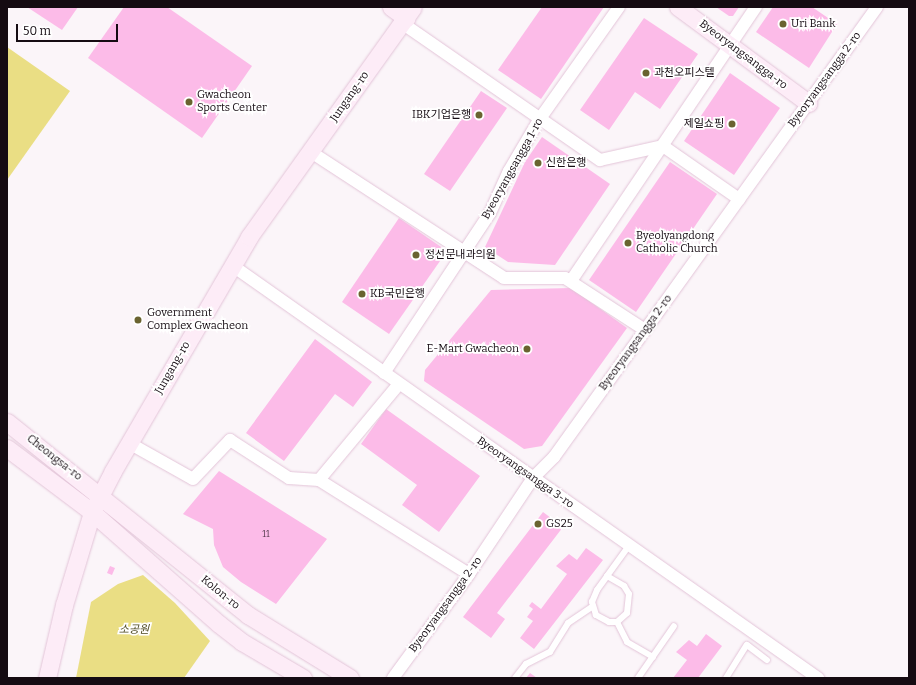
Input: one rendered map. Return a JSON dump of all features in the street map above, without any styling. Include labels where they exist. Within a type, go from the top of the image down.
[{"type":"street","points":[[391,7],[407,16],[539,120],[600,160],[663,146],[739,199]]},
{"type":"street","name":"Byeoryangsangga 1-ro","points":[[384,373],[462,252],[490,213],[509,171],[539,120],[619,7]]},
{"type":"street","name":"Byeoryangsangga-ro","points":[[678,7],[808,103]]},
{"type":"street","points":[[571,281],[756,7]]},
{"type":"street","name":"Byeoryangsangga 2-ro","points":[[393,678],[469,574],[533,478],[554,457],[808,103],[872,9]]},
{"type":"street","name":"Jungang-ro","points":[[47,678],[64,605],[92,512],[100,494],[249,237],[407,16]]},
{"type":"street","points":[[311,152],[504,278],[565,278],[645,330]]},
{"type":"street","name":"Byeoryangsangga 3-ro","points":[[233,266],[818,678]]},
{"type":"street","points":[[319,480],[399,384]]},
{"type":"street","name":"Cheongsa-ro","points":[[7,422],[100,494]]},
{"type":"street","points":[[129,443],[194,479],[230,440],[289,478],[319,480],[469,574]]},
{"type":"street","name":"Cheongsa-ro","points":[[7,448],[92,512],[219,624],[242,642],[303,678]]},
{"type":"street","name":"Kolon-ro","points":[[100,494],[248,615],[350,678]]},
{"type":"lane","points":[[607,576],[624,586],[629,594],[630,605],[627,613],[617,622],[609,622],[596,615],[592,602],[597,590],[607,576],[629,546]]},
{"type":"lane","points":[[515,678],[526,664],[550,652],[568,623],[594,606]]},
{"type":"lane","points":[[617,622],[627,642],[652,657]]},
{"type":"lane","points":[[638,678],[674,626]]},
{"type":"lane","points":[[726,678],[747,645],[767,660]]},
{"type":"green space","points":[[7,47],[70,91],[7,180]]},
{"type":"green space","name":"소공원","points":[[143,575],[175,603],[210,641],[184,678],[76,678],[91,602],[118,584]]},
{"type":"building","points":[[27,7],[78,7],[62,30]]},
{"type":"building","name":"Gwacheon Sports Center","points":[[124,7],[167,7],[252,66],[202,138],[88,58]]},
{"type":"building","points":[[542,7],[604,7],[541,99],[498,70]]},
{"type":"building","points":[[716,7],[739,7],[733,16],[729,16]]},
{"type":"building","points":[[773,7],[812,7],[837,24],[809,68],[756,32]]},
{"type":"building","name":"과천오피스텔","points":[[644,18],[698,54],[660,109],[635,92],[609,130],[580,110]]},
{"type":"building","name":"제일쇼핑","points":[[730,73],[780,108],[734,175],[684,141]]},
{"type":"building","points":[[481,91],[507,108],[450,191],[424,174]]},
{"type":"building","points":[[542,137],[610,184],[555,265],[508,262],[485,247],[525,162]]},
{"type":"building","points":[[670,162],[717,194],[636,312],[589,280]]},
{"type":"building","points":[[399,218],[447,251],[389,334],[342,302]]},
{"type":"building","name":"E-Mart Gwacheon","points":[[571,288],[627,328],[542,446],[524,449],[424,381],[425,370],[491,290]]},
{"type":"building","points":[[315,339],[372,382],[353,407],[335,394],[284,461],[246,433]]},
{"type":"building","points":[[386,409],[480,476],[439,532],[402,505],[417,485],[361,444]]},
{"type":"building","points":[[219,471],[327,539],[276,604],[241,582],[223,567],[214,545],[213,529],[183,514]]},
{"type":"building","points":[[543,512],[563,527],[497,613],[505,619],[491,638],[463,617]]},
{"type":"building","points":[[586,548],[603,560],[534,649],[520,638],[533,621],[527,617],[533,609],[529,606],[532,602],[541,609],[567,574],[556,566],[569,554],[577,560]]},
{"type":"building","points":[[110,566],[115,568],[112,575],[107,573]]},
{"type":"building","points":[[706,634],[722,646],[698,678],[673,678],[687,660],[676,652],[689,640],[697,646]]},
{"type":"building","points":[[530,673],[537,678],[526,678]]},
{"type":"place","name":"Uri Bank","points":[[783,24]]},
{"type":"place","name":"과천오피스텔","points":[[646,73]]},
{"type":"place","name":"Gwacheon Sports Center","points":[[189,102]]},
{"type":"place","name":"IBK기업은행","points":[[479,115]]},
{"type":"place","name":"제일쇼핑","points":[[732,124]]},
{"type":"place","name":"신한은행","points":[[538,163]]},
{"type":"place","name":"Byeolyangdong Catholic Church","points":[[628,243]]},
{"type":"place","name":"정선문내과의원","points":[[416,255]]},
{"type":"place","name":"KB국민은행","points":[[362,294]]},
{"type":"place","name":"Government Complex Gwacheon","points":[[138,320]]},
{"type":"place","name":"E-Mart Gwacheon","points":[[527,349]]},
{"type":"place","name":"GS25","points":[[538,524]]}]
